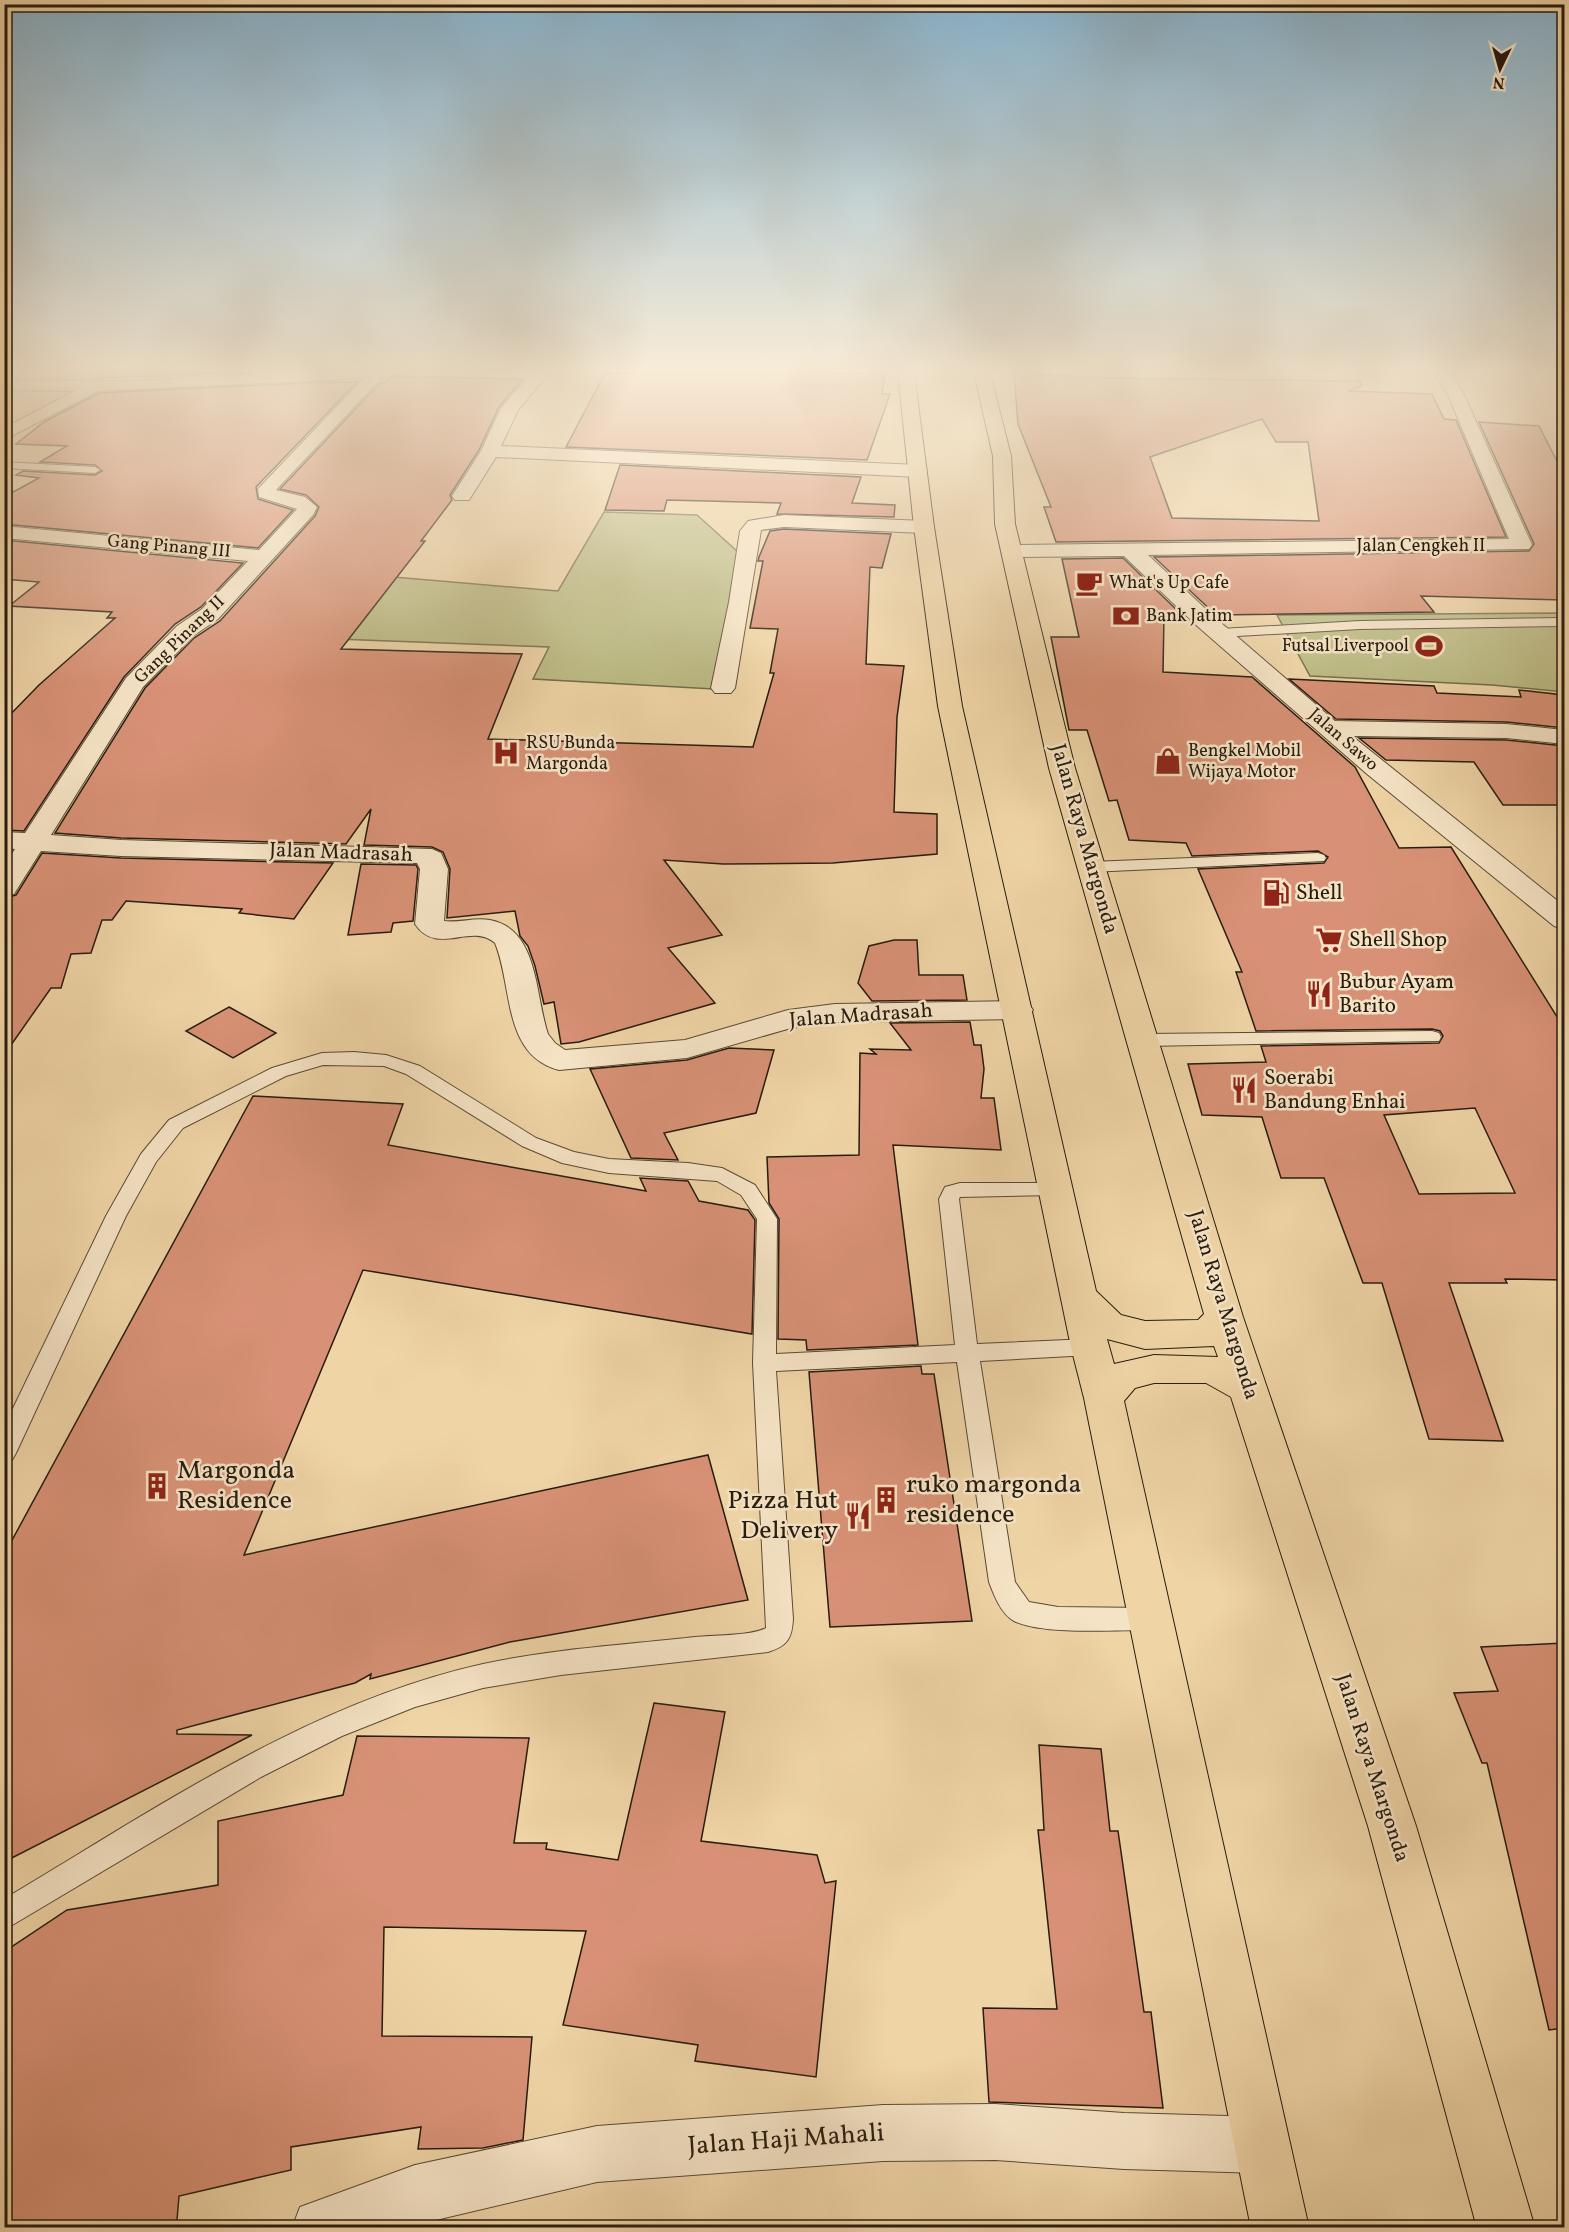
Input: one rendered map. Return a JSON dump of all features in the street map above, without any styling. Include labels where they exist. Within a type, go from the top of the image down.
[{"type":"main road","points":[[919,477],[950,706],[1090,1347],[1104,1398],[1149,1619],[1280,2228]]},
{"type":"main road","name":"Jalan Raya Margonda","points":[[1003,477],[1005,524],[1011,551],[1062,768],[1090,867],[1144,1040],[1224,1317],[1392,1826],[1506,2228]]},
{"type":"main road","points":[[1080,1297],[1109,1326],[1146,1335],[1207,1334],[1224,1317]]},
{"type":"main road","points":[[1104,1398],[1122,1376],[1154,1369],[1212,1369],[1248,1389]]},
{"type":"street","name":"Gang Pinang II","points":[[4,888],[35,843],[134,683],[185,631],[210,614],[300,518],[307,507],[303,503],[266,493],[278,477]]},
{"type":"street","points":[[462,496],[474,477]]},
{"type":"street","name":"Jalan Cengkeh II","points":[[1130,550],[1522,545],[1492,477]]},
{"type":"street","points":[[723,688],[740,602],[750,531],[755,525],[784,521],[924,527]]},
{"type":"street","name":"Gang Pinang III","points":[[4,532],[262,556]]},
{"type":"street","points":[[1011,551],[1130,550]]},
{"type":"street","name":"Jalan Sawo","points":[[1130,550],[1220,633],[1376,769],[1455,830],[1564,920]]},
{"type":"street","points":[[1330,728],[1506,731],[1564,737]]},
{"type":"street","name":"Jalan Madrasah","points":[[4,840],[121,848],[422,855],[430,859],[434,869],[429,924],[438,931],[484,927],[501,932],[512,944],[525,1012],[539,1046],[547,1055],[559,1059],[687,1049],[788,1019],[835,1013],[895,1010],[1018,1010]]},
{"type":"street","name":"Jalan Haji Mahali","points":[[321,2228],[414,2194],[597,2154],[883,2133],[995,2132],[1262,2145]]},
{"type":"lane","points":[[1220,633],[1360,625],[1564,622]]},
{"type":"lane","points":[[1090,867],[1318,858]]},
{"type":"lane","points":[[1144,1040],[1432,1037]]},
{"type":"lane","points":[[4,1453],[116,1216],[148,1159],[176,1124],[279,1072],[322,1059],[354,1058],[386,1061],[413,1070],[529,1142],[569,1158],[609,1166],[722,1175],[748,1190],[767,1219],[764,1363],[780,1619],[779,1634],[768,1641],[561,1663],[483,1676],[412,1696],[332,1727],[250,1768],[4,1916]]},
{"type":"lane","points":[[1056,1188],[985,1188],[952,1192],[949,1199],[967,1353],[1002,1582],[1006,1594],[1021,1612],[1058,1618],[1149,1619]]},
{"type":"lane","points":[[764,1363],[1090,1347]]},
{"type":"green space","points":[[604,512],[697,515],[738,552],[732,690],[533,679],[549,647],[310,638],[359,574],[558,591]]},
{"type":"green space","name":"Futsal Liverpool","points":[[1564,613],[1564,692],[1492,685],[1310,676],[1277,615]]},
{"type":"building","points":[[33,477],[265,477],[256,487],[258,499],[293,510],[258,548],[4,524],[4,497],[39,478]]},
{"type":"building","points":[[291,477],[461,477],[450,495],[452,500],[421,541],[425,541],[341,649],[522,654],[488,739],[753,747],[774,673],[770,673],[778,629],[750,628],[763,561],[758,561],[770,531],[784,529],[891,534],[882,568],[870,567],[866,664],[904,666],[897,717],[894,812],[937,814],[937,854],[833,863],[723,864],[664,860],[722,935],[668,948],[715,1003],[579,1042],[561,1044],[554,1002],[544,1004],[535,966],[528,946],[520,936],[515,911],[447,918],[450,869],[443,852],[432,847],[364,845],[371,809],[346,844],[121,838],[55,833],[145,688],[194,638],[220,621],[315,516],[319,507],[306,495],[280,489]]},
{"type":"building","points":[[616,477],[861,477],[852,503],[895,505],[894,517],[777,514],[781,503],[667,500],[664,511],[605,510]]},
{"type":"building","points":[[1039,477],[1157,477],[1172,518],[1319,521],[1313,477],[1480,477],[1506,537],[1056,542],[1044,507],[1051,507]]},
{"type":"building","points":[[1504,477],[1564,477],[1564,600],[1421,596],[1434,612],[1216,615],[1154,557],[1529,551],[1534,544]]},
{"type":"building","points":[[4,540],[243,563],[201,607],[175,624],[124,677],[24,831],[4,830],[4,721],[39,685],[115,618],[107,618],[112,612],[9,606],[39,582],[4,579]]},
{"type":"building","points":[[1123,558],[1183,616],[1164,616],[1163,672],[1252,677],[1355,767],[1399,848],[1451,847],[1564,1028],[1564,1280],[1505,1279],[1507,1283],[1449,1283],[1503,1441],[1429,1439],[1382,1283],[1363,1283],[1324,1178],[1281,1178],[1262,1117],[1202,1115],[1188,1064],[1266,1062],[1261,1046],[1439,1043],[1443,1036],[1440,1031],[1432,1029],[1256,1031],[1236,972],[1242,972],[1198,869],[1324,863],[1328,857],[1318,851],[1192,856],[1186,843],[1129,840],[1117,800],[1109,801],[1087,730],[1069,730],[1051,637],[1079,637],[1062,559]],"holes":[[[1475,1108],[1515,1193],[1419,1194],[1384,1115]]]},
{"type":"building","points":[[1289,679],[1434,686],[1437,693],[1521,697],[1519,690],[1564,695],[1564,728],[1506,722],[1336,719]]},
{"type":"building","points":[[1359,738],[1506,740],[1564,746],[1564,805],[1503,805],[1474,762],[1386,760]]},
{"type":"building","points":[[42,853],[121,858],[333,863],[294,919],[239,913],[242,909],[126,901],[112,920],[102,920],[91,953],[71,954],[61,988],[51,988],[4,1055],[4,898],[16,895]]},
{"type":"building","points":[[361,864],[416,865],[418,869],[413,921],[393,923],[391,932],[348,935]]},
{"type":"building","points":[[894,940],[917,940],[919,975],[963,975],[967,1000],[872,1001],[858,983],[869,946]]},
{"type":"building","points":[[229,1007],[276,1033],[233,1058],[186,1031]]},
{"type":"building","points":[[970,1022],[974,1045],[981,1045],[984,1069],[981,1098],[994,1098],[1001,1150],[893,1145],[918,1345],[807,1350],[806,1340],[778,1339],[779,1219],[769,1203],[767,1157],[859,1155],[860,1053],[876,1054],[870,1049],[911,1050],[890,1023]]},
{"type":"building","points":[[729,1048],[774,1050],[756,1113],[664,1133],[678,1160],[631,1158],[590,1069],[687,1060]]},
{"type":"building","name":"Margonda Residence","points":[[253,1096],[403,1104],[388,1145],[646,1191],[640,1178],[688,1181],[699,1201],[748,1210],[755,1220],[752,1334],[363,1270],[244,1555],[708,1455],[748,1600],[510,1642],[370,1679],[371,1674],[355,1683],[177,1730],[177,1734],[252,1735],[4,1862],[4,1555]]},
{"type":"building","name":"ruko margonda residence","points":[[921,1366],[922,1374],[934,1374],[972,1621],[830,1627],[809,1372]]},
{"type":"building","points":[[1564,1643],[1564,2028],[1549,2030],[1487,1763],[1482,1763],[1454,1693],[1498,1691],[1481,1647]]},
{"type":"building","points":[[654,1703],[725,1712],[701,1841],[817,1855],[825,1883],[836,1881],[816,2077],[695,2061],[698,2045],[563,2025],[586,1931],[384,1927],[382,2036],[532,2037],[523,2140],[483,2148],[418,2149],[421,2127],[291,2147],[291,2170],[179,2196],[177,2220],[144,2228],[4,2228],[4,1952],[67,1910],[218,1885],[218,1821],[343,1795],[357,1736],[529,1738],[514,1843],[547,1843],[546,1849],[618,1860]]},
{"type":"building","points":[[1039,1745],[1101,1749],[1110,1831],[1118,1831],[1144,2012],[1151,2012],[1163,2108],[989,2102],[983,2008],[1057,2009],[1038,1830],[1044,1830]]},
{"type":"place","name":"What's Up Cafe","points":[[1089,583]]},
{"type":"place","name":"Bank Jatim","points":[[1126,616]]},
{"type":"place","name":"Futsal Liverpool","points":[[1429,646]]},
{"type":"place","name":"RSU Bunda Margonda","points":[[506,753]]},
{"type":"place","name":"Bengkel Mobil Wijaya Motor","points":[[1168,761]]},
{"type":"place","name":"Shell","points":[[1276,893]]},
{"type":"place","name":"Shell Shop","points":[[1329,940]]},
{"type":"place","name":"Bubur Ayam Barito","points":[[1319,994]]},
{"type":"place","name":"Soerabi Bandung Enhai","points":[[1244,1090]]},
{"type":"place","name":"Margonda Residence","points":[[157,1486]]},
{"type":"place","name":"ruko margonda residence","points":[[886,1500]]},
{"type":"place","name":"Pizza Hut Delivery","points":[[858,1516]]}]
